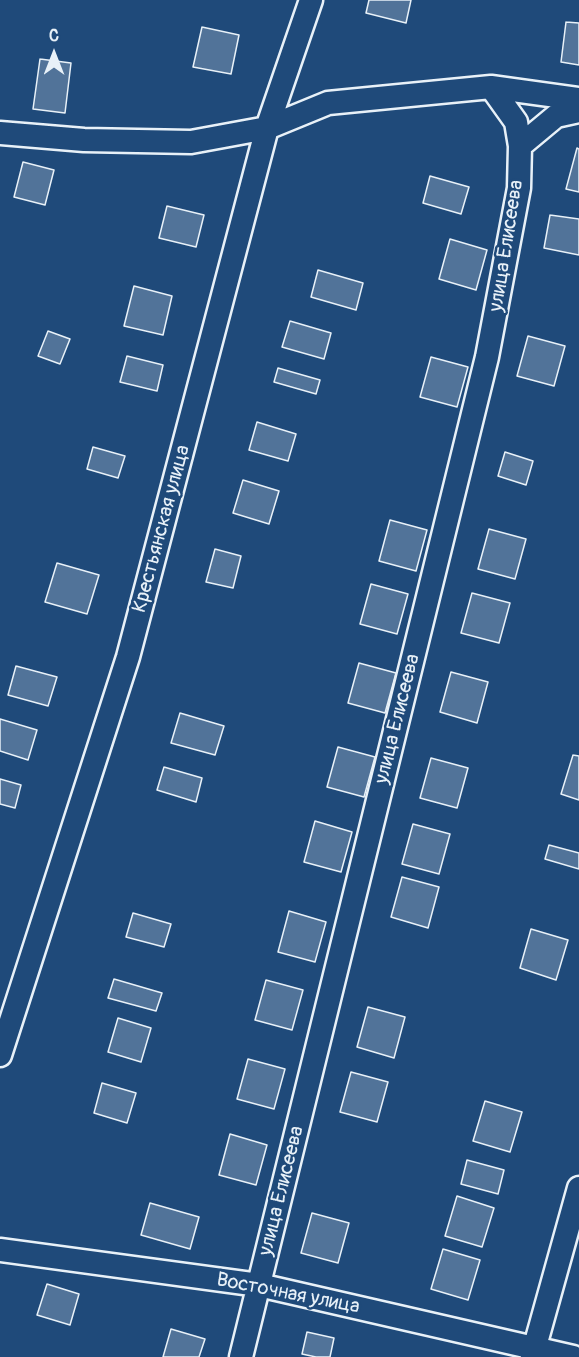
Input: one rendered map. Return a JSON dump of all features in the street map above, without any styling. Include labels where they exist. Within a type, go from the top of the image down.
[{"type":"street","name":"Крестьянская улица","points":[[0,1055],[128,657],[267,128],[311,0]]},
{"type":"street","points":[[0,133],[84,140],[191,142],[267,128],[328,103],[491,87],[579,99]]},
{"type":"street","name":"улица Елисеева","points":[[241,1357],[488,357],[519,188],[520,146],[516,122],[491,87]]},
{"type":"street","points":[[520,146],[556,116],[579,111]]},
{"type":"street","points":[[533,1352],[579,1188]]},
{"type":"street","name":"Восточная улица","points":[[0,1250],[259,1285],[533,1352],[573,1357]]},
{"type":"building","points":[[369,0],[411,0],[406,23],[366,13]]},
{"type":"building","points":[[566,22],[579,23],[579,65],[561,62]]},
{"type":"building","points":[[202,27],[239,35],[231,74],[193,67]]},
{"type":"building","points":[[40,59],[71,63],[65,113],[33,109]]},
{"type":"building","points":[[577,148],[579,149],[579,192],[566,189]]},
{"type":"building","points":[[23,162],[54,170],[45,205],[14,197]]},
{"type":"building","points":[[430,176],[469,187],[461,214],[423,203]]},
{"type":"building","points":[[167,206],[204,215],[196,247],[159,238]]},
{"type":"building","points":[[550,215],[579,219],[579,255],[544,248]]},
{"type":"building","points":[[450,239],[487,250],[476,290],[439,279]]},
{"type":"building","points":[[318,270],[363,283],[356,310],[311,297]]},
{"type":"building","points":[[134,286],[172,296],[163,335],[124,326]]},
{"type":"building","points":[[290,321],[331,333],[324,359],[282,347]]},
{"type":"building","points":[[48,331],[70,339],[60,364],[38,356]]},
{"type":"building","points":[[528,336],[565,346],[554,386],[517,376]]},
{"type":"building","points":[[127,356],[163,365],[157,391],[120,382]]},
{"type":"building","points":[[431,357],[468,367],[457,407],[420,397]]},
{"type":"building","points":[[278,368],[320,380],[316,394],[274,382]]},
{"type":"building","points":[[257,422],[296,434],[288,461],[249,450]]},
{"type":"building","points":[[93,447],[125,456],[118,478],[87,469]]},
{"type":"building","points":[[505,452],[533,461],[526,485],[498,476]]},
{"type":"building","points":[[243,480],[279,491],[269,524],[233,513]]},
{"type":"building","points":[[390,520],[427,530],[416,571],[379,561]]},
{"type":"building","points":[[489,529],[526,539],[515,579],[478,569]]},
{"type":"building","points":[[215,549],[241,556],[233,588],[206,582]]},
{"type":"building","points":[[57,563],[99,575],[87,614],[45,602]]},
{"type":"building","points":[[371,584],[408,594],[397,634],[360,624]]},
{"type":"building","points":[[472,593],[510,603],[499,643],[461,633]]},
{"type":"building","points":[[359,663],[396,673],[385,713],[348,703]]},
{"type":"building","points":[[16,666],[57,677],[48,706],[8,695]]},
{"type":"building","points":[[451,672],[488,682],[477,723],[440,712]]},
{"type":"building","points":[[180,713],[224,726],[215,755],[171,743]]},
{"type":"building","points":[[0,719],[37,730],[28,760],[0,751]]},
{"type":"building","points":[[338,747],[375,757],[364,797],[327,787]]},
{"type":"building","points":[[573,755],[579,756],[579,800],[561,794]]},
{"type":"building","points":[[431,758],[468,768],[457,808],[420,798]]},
{"type":"building","points":[[164,767],[202,778],[196,802],[157,790]]},
{"type":"building","points":[[0,779],[21,785],[15,808],[0,804]]},
{"type":"building","points":[[315,821],[352,832],[341,872],[304,862]]},
{"type":"building","points":[[413,824],[450,834],[439,874],[402,864]]},
{"type":"building","points":[[549,845],[579,853],[579,869],[545,859]]},
{"type":"building","points":[[402,877],[439,887],[428,928],[391,917]]},
{"type":"building","points":[[289,911],[326,922],[315,962],[278,952]]},
{"type":"building","points":[[133,913],[171,924],[164,947],[126,937]]},
{"type":"building","points":[[531,929],[568,940],[556,980],[520,968]]},
{"type":"building","points":[[114,979],[162,993],[156,1011],[108,998]]},
{"type":"building","points":[[266,980],[303,990],[292,1030],[255,1020]]},
{"type":"building","points":[[368,1007],[405,1017],[394,1058],[357,1047]]},
{"type":"building","points":[[118,1018],[151,1028],[141,1062],[108,1052]]},
{"type":"building","points":[[248,1059],[285,1069],[274,1109],[237,1099]]},
{"type":"building","points":[[351,1072],[388,1082],[377,1122],[340,1112]]},
{"type":"building","points":[[102,1083],[136,1093],[127,1123],[94,1113]]},
{"type":"building","points":[[485,1101],[522,1112],[510,1152],[473,1141]]},
{"type":"building","points":[[230,1134],[267,1145],[256,1185],[219,1175]]},
{"type":"building","points":[[467,1160],[504,1170],[498,1194],[461,1184]]},
{"type":"building","points":[[457,1196],[494,1208],[482,1247],[445,1236]]},
{"type":"building","points":[[150,1203],[199,1217],[190,1249],[141,1235]]},
{"type":"building","points":[[312,1213],[349,1223],[338,1263],[301,1253]]},
{"type":"building","points":[[443,1249],[480,1260],[468,1300],[431,1289]]},
{"type":"building","points":[[47,1284],[79,1294],[70,1325],[37,1315]]},
{"type":"building","points":[[171,1329],[205,1339],[199,1357],[163,1357]]},
{"type":"building","points":[[307,1332],[334,1338],[330,1357],[302,1354]]}]
